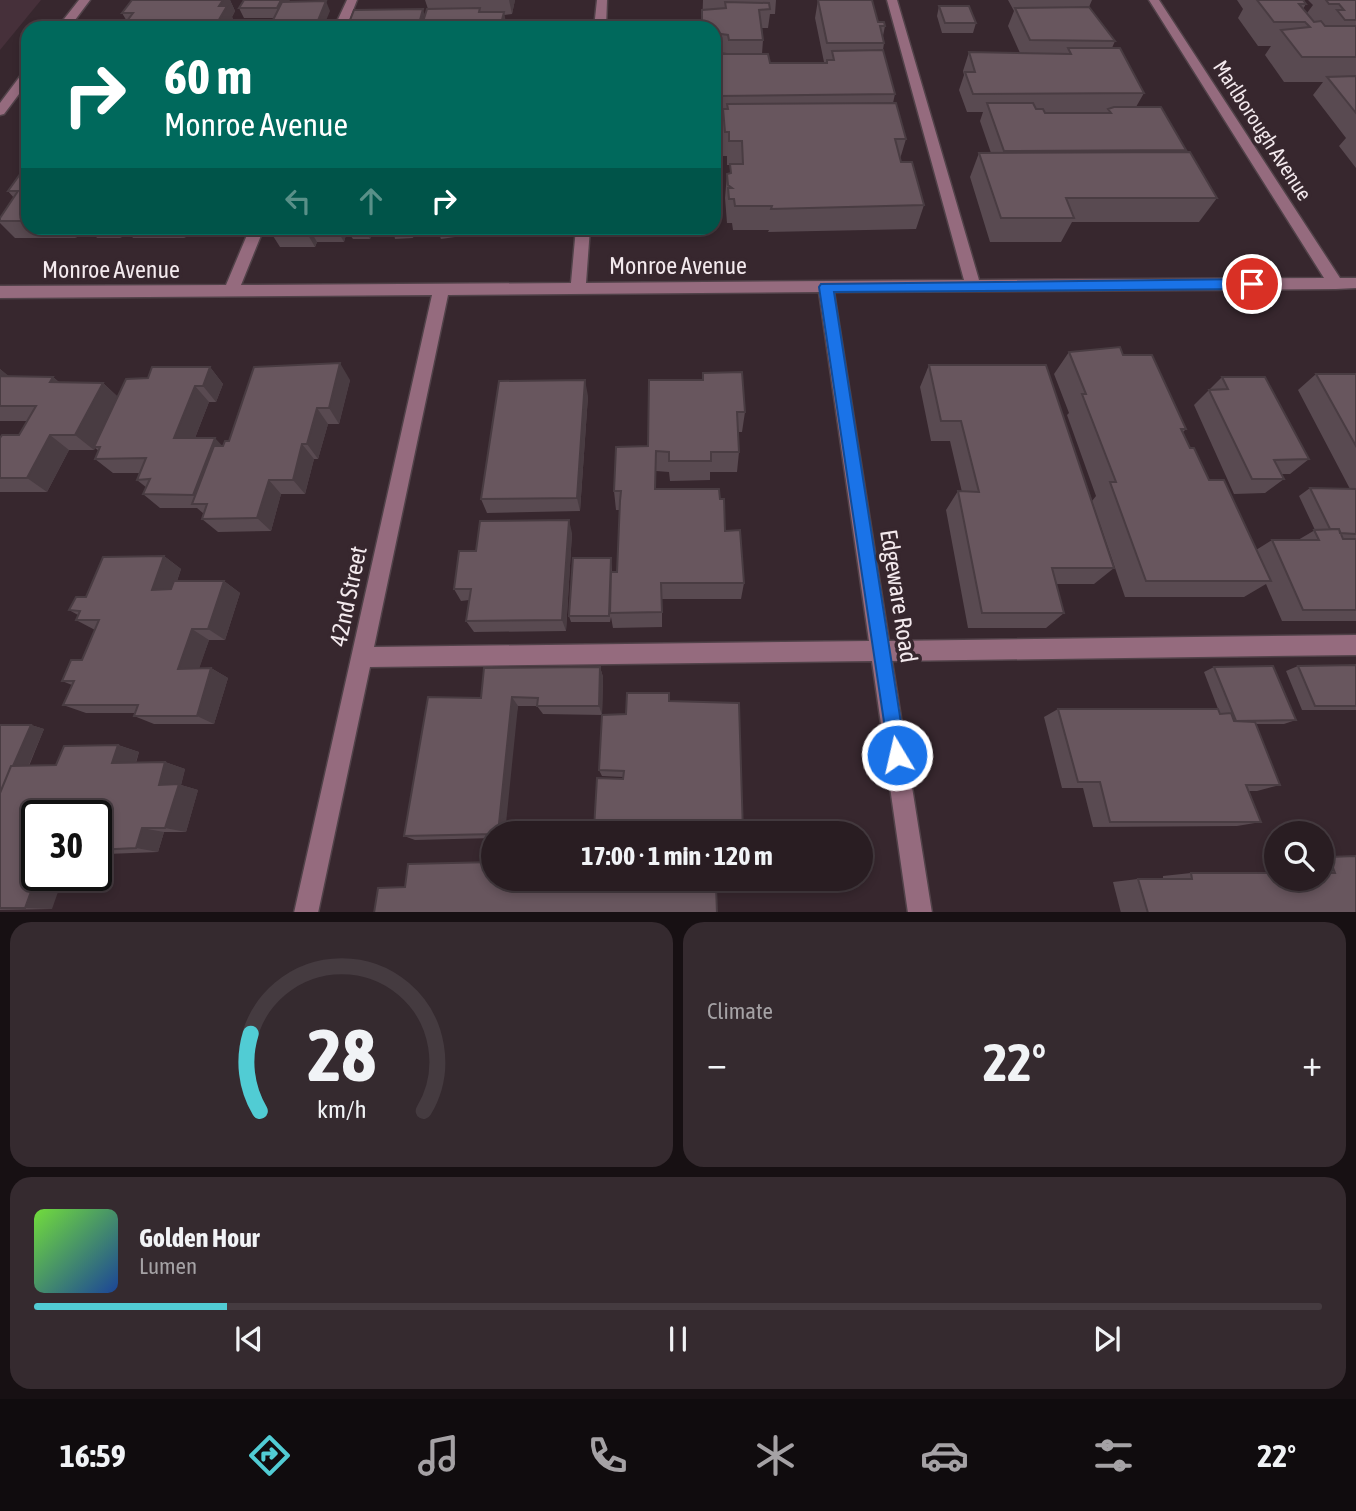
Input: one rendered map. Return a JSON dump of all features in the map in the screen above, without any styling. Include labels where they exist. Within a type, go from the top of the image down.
[{"type":"street","points":[[68,21],[85,0]]},
{"type":"street","points":[[343,21],[352,0]]},
{"type":"street","points":[[600,21],[602,0]]},
{"type":"street","points":[[892,0],[973,286]]},
{"type":"street","name":"Marlborough Avenue","points":[[1154,0],[1336,284]]},
{"type":"street","points":[[0,111],[21,83]]},
{"type":"street","points":[[231,291],[254,235]]},
{"type":"street","points":[[578,289],[582,235]]},
{"type":"street","name":"Monroe Avenue","points":[[0,292],[1356,284]]},
{"type":"street","name":"Edgeware Road","points":[[826,287],[920,912]]},
{"type":"street","name":"42nd Street","points":[[306,912],[441,290]]},
{"type":"street","points":[[361,657],[881,650],[1355,648]]},
{"type":"shaded area","points":[[0,0],[41,0],[21,21],[0,50]]},
{"type":"building","points":[[132,0],[223,0],[219,6],[227,6],[218,21],[127,21],[133,13],[122,13]]},
{"type":"building","points":[[244,0],[281,0],[277,8],[239,8]]},
{"type":"building","points":[[818,0],[872,0],[878,22],[884,22],[885,26],[880,26],[884,43],[827,43]]},
{"type":"building","points":[[1257,0],[1303,0],[1306,4],[1299,4],[1314,22],[1321,21],[1325,26],[1356,26],[1356,57],[1302,57],[1281,30],[1310,27],[1305,22],[1274,22]]},
{"type":"building","points":[[1326,0],[1356,0],[1356,20],[1345,20],[1337,10],[1344,10],[1339,4],[1329,4]]},
{"type":"building","points":[[326,1],[318,21],[272,21],[282,2]]},
{"type":"building","points":[[725,2],[769,3],[770,9],[759,10],[763,40],[729,40],[728,35],[721,34],[721,21],[702,21],[702,10],[726,8]]},
{"type":"building","points":[[939,6],[969,6],[976,23],[945,23]]},
{"type":"building","points":[[1089,7],[1115,41],[1030,40],[1015,8]]},
{"type":"building","points":[[480,8],[479,12],[504,12],[502,21],[423,21],[427,9]]},
{"type":"building","points":[[423,9],[420,20],[350,21],[354,10]]},
{"type":"building","points":[[1068,48],[1120,48],[1144,93],[973,94],[965,72],[975,72],[969,52],[1071,54]]},
{"type":"building","points":[[883,50],[895,94],[721,96],[721,54],[768,54],[770,63],[827,63],[827,60],[834,60],[832,51]]},
{"type":"building","points":[[1356,76],[1356,113],[1327,77]]},
{"type":"building","points":[[896,103],[906,139],[895,139],[901,162],[912,162],[924,205],[771,209],[772,206],[735,206],[734,199],[729,199],[728,188],[732,188],[728,185],[727,174],[731,173],[730,164],[743,164],[742,141],[729,141],[729,132],[725,132],[723,109],[728,109],[727,104]]},
{"type":"building","points":[[987,103],[1033,103],[1036,109],[1043,109],[1045,113],[1111,113],[1108,109],[1114,107],[1161,107],[1186,150],[1004,151]]},
{"type":"building","points":[[1190,152],[1217,198],[1066,198],[1074,218],[1001,218],[979,153]]},
{"type":"building","points":[[21,173],[21,221],[0,221],[18,191],[8,191]]},
{"type":"building","points":[[1120,347],[1123,355],[1152,355],[1186,429],[1181,429],[1190,448],[1194,448],[1209,480],[1224,480],[1271,581],[1146,581],[1110,482],[1116,482],[1069,352]]},
{"type":"building","points":[[340,363],[329,408],[317,408],[307,444],[302,444],[293,480],[269,480],[257,518],[202,519],[207,504],[192,504],[214,446],[223,446],[225,441],[229,441],[254,367]]},
{"type":"building","points":[[929,365],[1046,365],[1114,568],[1052,568],[1064,613],[982,613],[958,491],[979,492],[961,421],[941,421]]},
{"type":"building","points":[[152,367],[210,367],[203,386],[195,386],[174,438],[215,438],[193,495],[143,494],[150,479],[137,480],[146,458],[95,459],[100,447],[94,447],[126,379],[148,378]]},
{"type":"building","points":[[742,372],[745,412],[737,412],[739,452],[711,452],[711,461],[669,461],[669,452],[656,451],[655,489],[719,489],[720,499],[724,499],[725,531],[740,530],[744,583],[661,583],[662,612],[610,613],[611,572],[617,572],[621,491],[614,491],[616,447],[648,446],[649,380],[703,380],[703,373]]},
{"type":"building","points":[[1316,374],[1356,374],[1356,446]]},
{"type":"building","points":[[0,376],[53,377],[50,382],[103,383],[75,435],[50,435],[27,478],[0,478],[0,438],[2,435],[19,435],[36,406],[0,406]]},
{"type":"building","points":[[1222,377],[1265,377],[1309,459],[1274,460],[1284,479],[1252,479],[1209,390],[1228,389]]},
{"type":"building","points":[[585,380],[577,498],[481,499],[499,381]]},
{"type":"building","points":[[1310,488],[1356,489],[1356,534],[1330,529]]},
{"type":"building","points":[[569,520],[562,620],[466,621],[471,589],[454,589],[459,551],[476,551],[480,521]]},
{"type":"building","points":[[1339,529],[1343,539],[1356,539],[1356,610],[1303,610],[1272,540],[1319,540],[1314,530]]},
{"type":"building","points":[[164,556],[152,590],[171,589],[174,581],[224,581],[208,629],[192,629],[178,669],[211,668],[197,716],[134,716],[138,705],[63,705],[74,681],[62,681],[71,660],[82,660],[99,620],[76,620],[80,611],[69,610],[76,597],[86,597],[103,557]]},
{"type":"building","points":[[573,558],[611,558],[609,616],[569,616]]},
{"type":"building","points":[[1356,665],[1356,706],[1315,706],[1298,666]]},
{"type":"building","points":[[1273,666],[1296,720],[1236,721],[1214,667]]},
{"type":"building","points":[[600,667],[599,706],[537,706],[538,698],[512,697],[499,821],[481,821],[481,834],[404,836],[428,697],[481,698],[484,668]]},
{"type":"building","points":[[627,693],[669,693],[669,701],[739,703],[743,821],[594,821],[597,778],[623,779],[624,771],[599,770],[602,715],[626,714]]},
{"type":"building","points":[[1058,709],[1218,709],[1220,714],[1231,713],[1234,721],[1255,722],[1280,785],[1246,785],[1261,822],[1110,822],[1100,782],[1078,782]]},
{"type":"building","points":[[0,725],[31,725],[0,793]]},
{"type":"building","points":[[118,745],[112,763],[165,762],[159,785],[179,784],[165,828],[142,828],[136,848],[112,849],[112,800],[21,800],[21,891],[31,891],[25,908],[0,908],[0,793],[11,766],[56,765],[64,746]]},
{"type":"building","points":[[1356,856],[1356,912],[1148,912],[1138,879],[1192,879],[1191,873],[1264,873],[1264,891],[1334,891],[1334,857]]},
{"type":"building","points":[[481,862],[481,891],[716,891],[717,912],[374,912],[378,888],[405,887],[408,864]]},
{"type":"route","points":[[897,755],[826,287],[1252,284]]}]
